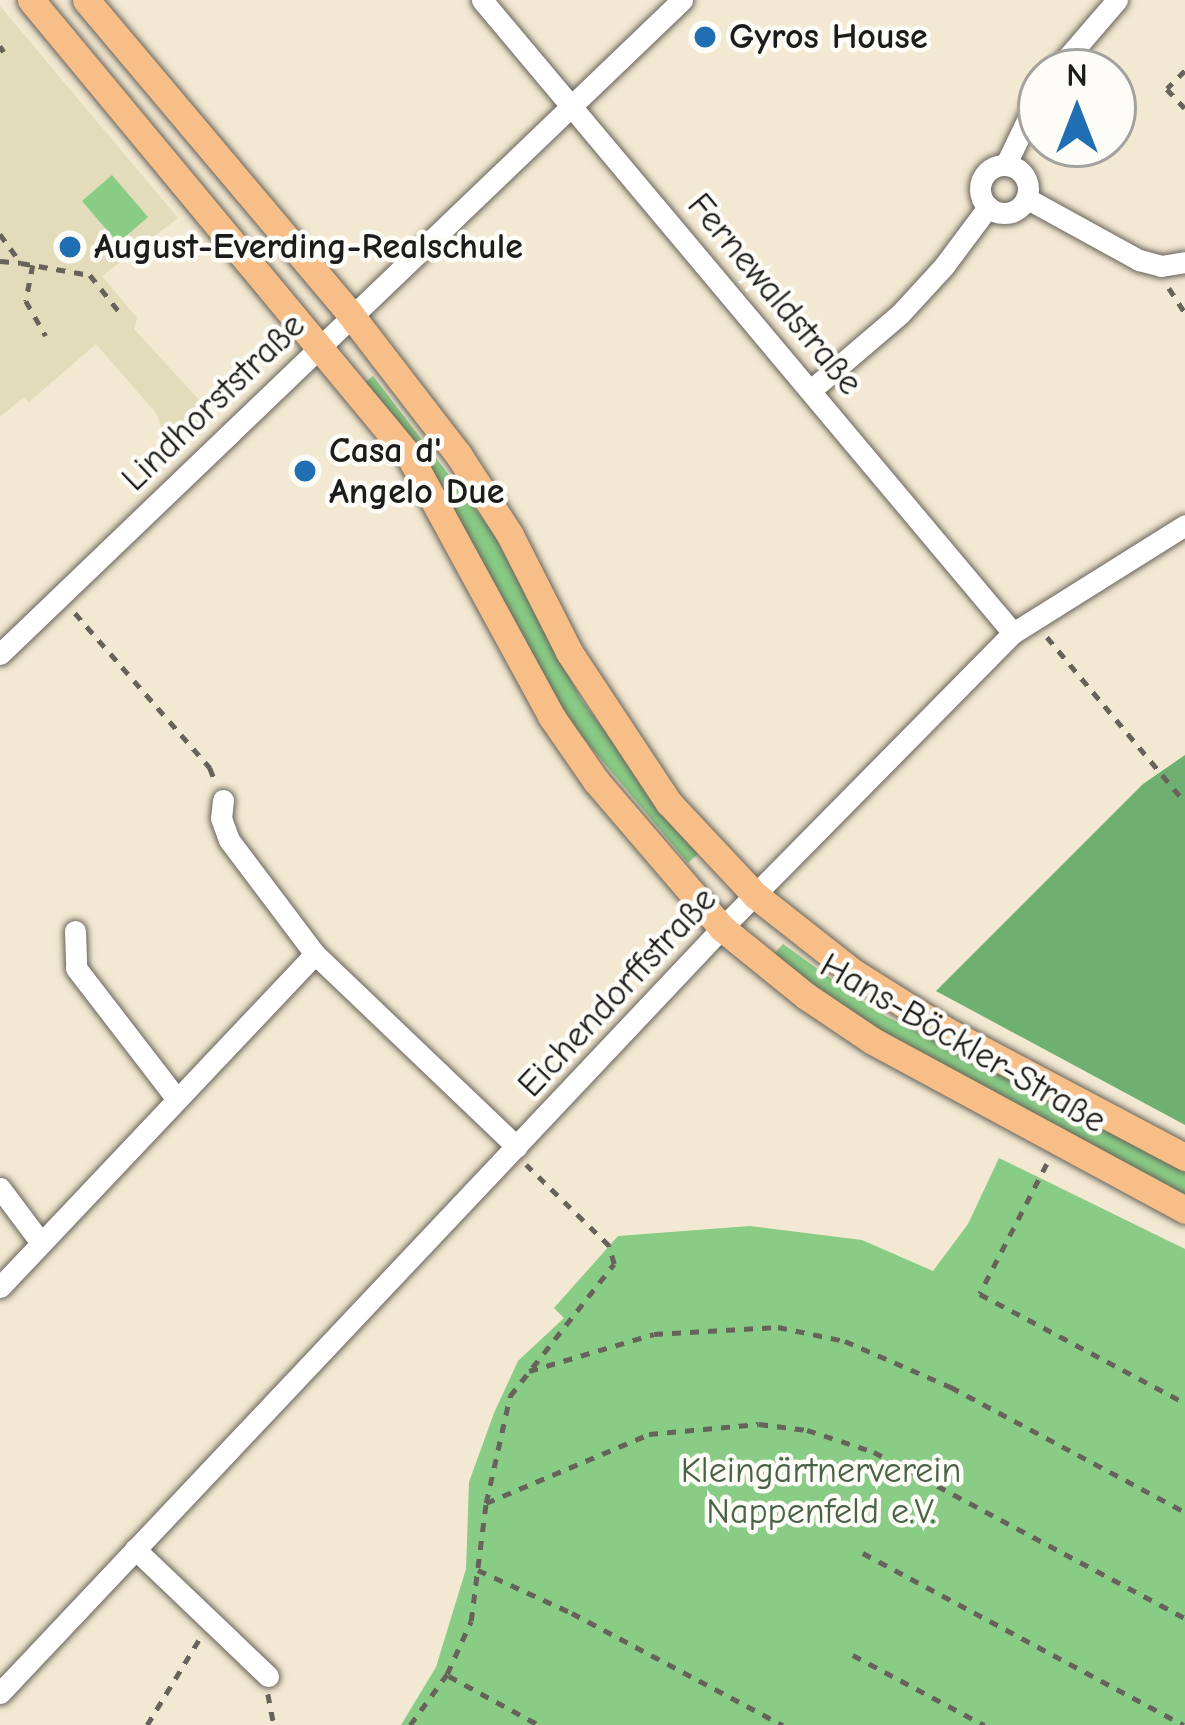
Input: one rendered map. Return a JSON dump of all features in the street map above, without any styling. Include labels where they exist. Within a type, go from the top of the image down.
[{"type":"main road","name":"Hans-Böckler-Straße","points":[[32,0],[410,457],[551,716],[596,782],[722,928],[806,996],[873,1041],[1185,1210]]},
{"type":"main road","name":"Hans-Böckler-Straße","points":[[86,0],[350,314],[468,469],[509,535],[569,652],[669,802],[755,895],[853,972],[945,1030],[1185,1157]]},
{"type":"street","name":"Fernewaldstraße","points":[[482,0],[573,102],[811,390],[1022,627]]},
{"type":"street","name":"Lindhorststraße","points":[[0,654],[682,0]]},
{"type":"street","points":[[1075,48],[1117,0]]},
{"type":"street","points":[[988,207],[979,189],[981,179],[987,170],[1006,164],[1017,141]]},
{"type":"street","points":[[1006,164],[1022,173],[1026,198]]},
{"type":"street","points":[[988,207],[1013,211],[1026,198]]},
{"type":"street","points":[[1026,198],[1139,260],[1160,266],[1185,262]]},
{"type":"street","points":[[811,390],[900,314],[988,207]]},
{"type":"street","name":"Eichendorffstraße","points":[[0,1693],[722,928],[1022,627],[1185,525]]},
{"type":"street","points":[[223,800],[221,818],[229,840],[315,954],[515,1149]]},
{"type":"street","points":[[75,931],[76,968],[177,1099]]},
{"type":"street","points":[[0,1288],[315,954]]},
{"type":"street","points":[[0,1189],[41,1243]]},
{"type":"street","points":[[135,1549],[268,1676]]},
{"type":"path","points":[[1185,71],[1167,89],[1185,108]]},
{"type":"path","points":[[0,234],[21,263]]},
{"type":"path","points":[[0,261],[86,272],[121,314]]},
{"type":"path","points":[[33,265],[26,302],[46,336]]},
{"type":"path","points":[[1160,266],[1185,314]]},
{"type":"path","points":[[60,596],[210,768],[223,800]]},
{"type":"path","points":[[1022,627],[1062,651],[1185,802]]},
{"type":"path","points":[[1058,1142],[980,1294],[1185,1403]]},
{"type":"path","points":[[410,1725],[447,1675],[471,1621],[486,1503],[509,1396],[612,1273],[614,1255],[515,1149]]},
{"type":"path","points":[[529,1371],[654,1334],[778,1327],[845,1341],[951,1387],[1185,1512]]},
{"type":"path","points":[[486,1503],[650,1434],[759,1424],[806,1430],[874,1452],[1185,1618]]},
{"type":"path","points":[[863,1552],[1184,1725]]},
{"type":"path","points":[[478,1570],[783,1725]]},
{"type":"path","points":[[147,1725],[211,1620]]},
{"type":"path","points":[[853,1655],[984,1725]]},
{"type":"path","points":[[447,1675],[539,1725]]},
{"type":"path","points":[[268,1676],[269,1720],[274,1725]]},
{"type":"shaded area","name":"August-Everding-Realschule","points":[[0,6],[178,218],[102,276],[137,318],[134,329],[212,414],[170,453],[156,413],[96,344],[29,402],[24,397],[0,417]]},
{"type":"green space","points":[[112,175],[148,217],[118,243],[82,201]]},
{"type":"green space","points":[[373,376],[492,531],[582,701],[699,853],[688,863],[564,715],[362,385]]},
{"type":"green space","points":[[1185,755],[1185,1125],[936,991],[1143,784]]},
{"type":"green space","points":[[783,944],[876,1011],[1185,1169],[1185,1200],[889,1039],[772,956]]},
{"type":"green space","name":"Kleingärtnerverein Nappenfeld e.V.","points":[[999,1158],[1185,1249],[1185,1725],[401,1725],[436,1667],[466,1569],[469,1482],[494,1413],[518,1361],[564,1318],[554,1308],[618,1236],[750,1226],[862,1240],[933,1271],[968,1224]]},
{"type":"place","name":"Gyros House","points":[[705,37]]},
{"type":"place","name":"August-Everding-Realschule","points":[[70,247]]},
{"type":"place","name":"Casa d' Angelo Due","points":[[305,471]]}]
